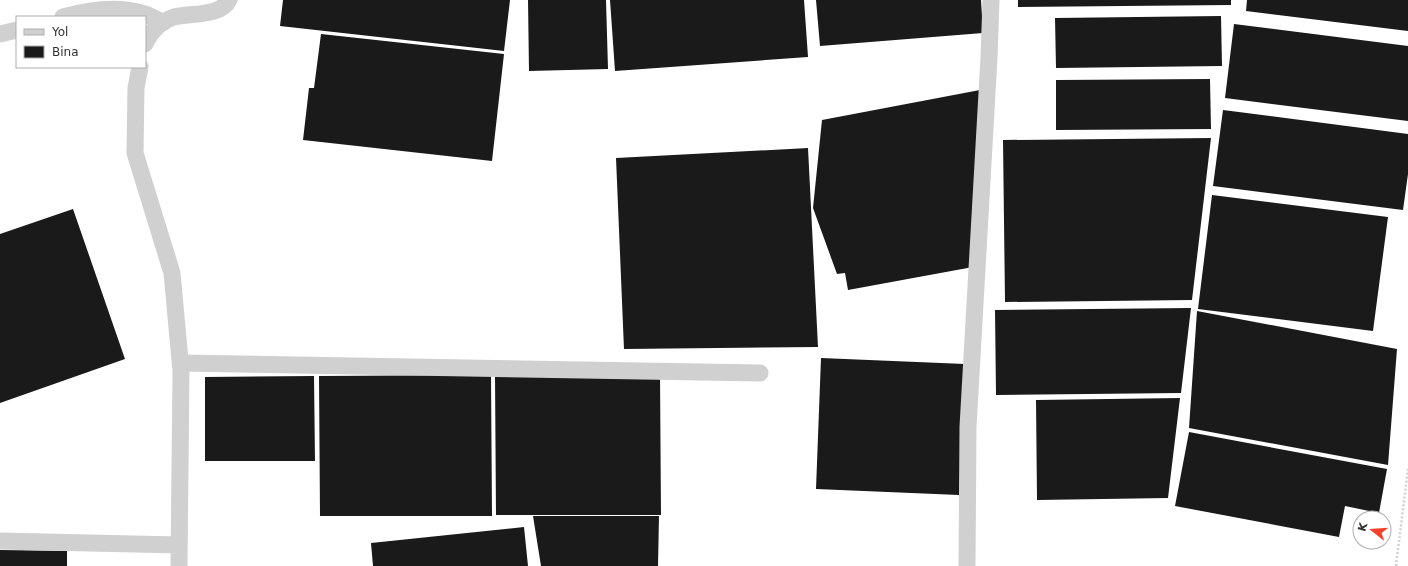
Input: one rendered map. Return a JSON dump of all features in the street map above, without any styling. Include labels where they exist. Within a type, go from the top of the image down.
[{"type":"street","points":[[146,42],[156,27],[173,17],[212,13],[227,3],[228,0]]},
{"type":"street","points":[[966,566],[968,428],[989,66],[991,0]]},
{"type":"street","points":[[67,16],[79,13],[118,9],[142,13],[163,23]]},
{"type":"street","points":[[0,34],[16,30]]},
{"type":"street","points":[[140,68],[136,88],[135,153],[172,273],[180,363],[180,566]]},
{"type":"street","points":[[180,363],[760,372]]},
{"type":"street","points":[[0,541],[179,545]]},
{"type":"path","points":[[1396,566],[1408,469]]},
{"type":"building","points":[[283,0],[510,0],[504,51],[280,26]]},
{"type":"building","points":[[528,0],[606,0],[608,69],[529,71]]},
{"type":"building","points":[[610,0],[804,0],[808,57],[615,71]]},
{"type":"building","points":[[816,0],[981,0],[983,33],[820,46]]},
{"type":"building","points":[[1018,0],[1231,0],[1231,5],[1018,7]]},
{"type":"building","points":[[1247,0],[1408,0],[1408,31],[1246,11]]},
{"type":"building","points":[[1221,16],[1222,66],[1056,68],[1055,18]]},
{"type":"building","points":[[1234,24],[1408,46],[1408,121],[1225,98]]},
{"type":"building","points":[[321,34],[504,54],[492,161],[303,140],[309,88],[314,88]]},
{"type":"building","points":[[1210,79],[1211,129],[1056,130],[1056,80]]},
{"type":"building","points":[[980,90],[973,267],[848,290],[845,273],[837,274],[813,208],[822,120]]},
{"type":"building","points":[[1223,110],[1408,134],[1408,174],[1403,210],[1213,186]]},
{"type":"building","points":[[1211,138],[1192,300],[1005,302],[1003,140]]},
{"type":"building","points":[[808,148],[818,347],[624,349],[616,158]]},
{"type":"building","points":[[1212,195],[1388,217],[1373,331],[1198,309]]},
{"type":"building","points":[[73,209],[125,359],[0,403],[0,234]]},
{"type":"building","points":[[1191,308],[1181,393],[996,395],[995,310]]},
{"type":"building","points":[[1197,311],[1397,349],[1388,465],[1189,428]]},
{"type":"building","points":[[821,358],[965,364],[959,495],[816,489]]},
{"type":"building","points":[[660,374],[661,515],[496,515],[495,375]]},
{"type":"building","points":[[491,375],[492,516],[320,516],[319,376]]},
{"type":"building","points":[[314,376],[315,461],[205,461],[205,377]]},
{"type":"building","points":[[1180,398],[1168,498],[1037,500],[1036,400]]},
{"type":"building","points":[[1189,432],[1387,469],[1380,510],[1364,510],[1345,506],[1339,537],[1175,506]]},
{"type":"building","points":[[533,516],[659,516],[658,566],[541,566]]},
{"type":"building","points":[[524,527],[528,566],[373,566],[371,543]]},
{"type":"building","points":[[0,550],[67,551],[67,566],[0,566]]}]
